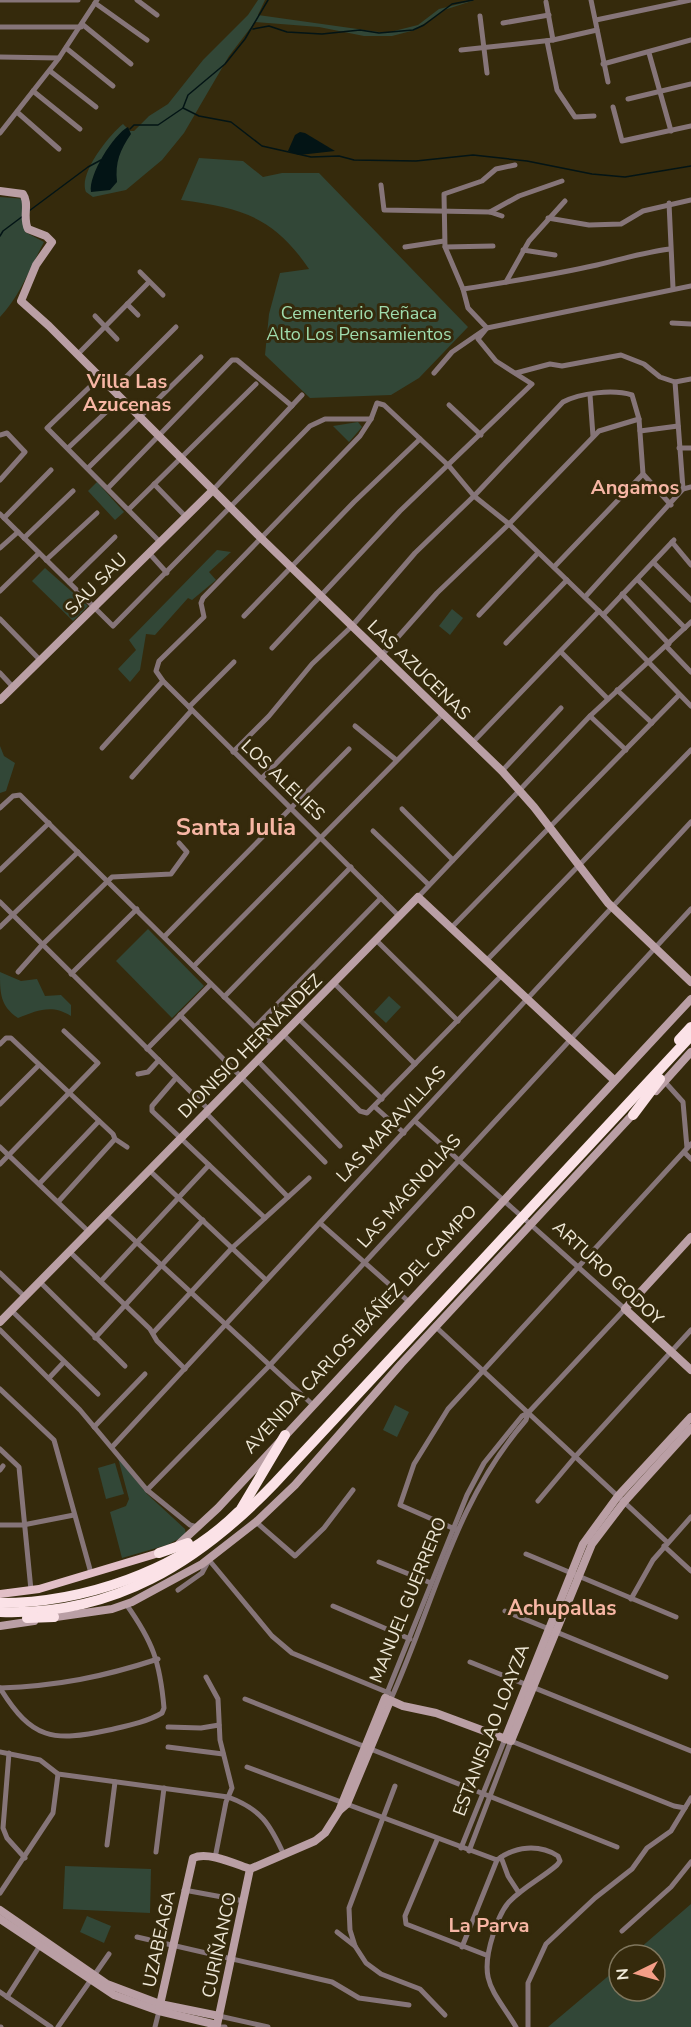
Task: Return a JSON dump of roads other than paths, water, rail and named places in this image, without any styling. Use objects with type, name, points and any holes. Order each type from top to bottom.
[{"type":"highway","name":"AVENIDA CARLOS IBÁÑEZ DEL CAMPO","points":[[0,1603],[65,1597],[126,1580],[173,1558],[241,1509],[691,1027]]},
{"type":"highway","points":[[633,1115],[691,1037]]},
{"type":"highway","points":[[0,1614],[63,1607],[123,1592],[178,1566],[226,1532],[290,1467],[691,1037]]},
{"type":"highway","points":[[241,1509],[285,1435]]},
{"type":"highway","points":[[159,1553],[187,1543],[220,1526]]},
{"type":"highway","points":[[0,1614],[54,1617]]},
{"type":"main road","name":"AVENIDA CARLOS IBÁÑEZ DEL CAMPO","points":[[0,1594],[31,1590],[159,1553]]},
{"type":"street","points":[[0,0],[78,0]]},
{"type":"street","points":[[136,0],[157,15]]},
{"type":"street","points":[[591,0],[608,82]]},
{"type":"street","points":[[596,20],[691,0]]},
{"type":"street","points":[[0,133],[50,71],[96,2],[147,40]]},
{"type":"street","points":[[546,2],[557,90],[575,117],[594,116]]},
{"type":"street","points":[[503,23],[549,15]]},
{"type":"street","points":[[480,16],[487,73]]},
{"type":"street","points":[[0,27],[82,26],[131,63]]},
{"type":"street","points":[[461,50],[550,40],[597,30]]},
{"type":"street","points":[[603,64],[691,40]]},
{"type":"street","points":[[66,48],[113,86]]},
{"type":"street","points":[[649,53],[671,131]]},
{"type":"street","points":[[0,57],[59,58]]},
{"type":"street","points":[[50,71],[96,107]]},
{"type":"street","points":[[628,99],[691,84]]},
{"type":"street","points":[[33,91],[80,129]]},
{"type":"street","points":[[613,108],[622,141],[691,126]]},
{"type":"street","points":[[17,112],[59,149]]},
{"type":"street","points":[[488,328],[468,308],[463,289],[444,244],[444,194],[482,181],[496,169],[515,165]]},
{"type":"street","points":[[490,212],[519,196],[562,181]]},
{"type":"street","points":[[381,185],[384,210],[490,212],[502,216]]},
{"type":"street","name":"LAS AZUCENAS","points":[[0,191],[22,194],[26,202],[24,220],[28,229],[46,236],[52,242],[29,278],[21,302],[78,354],[262,539],[502,771],[520,790],[612,908],[691,982]]},
{"type":"street","points":[[548,218],[589,225],[621,224],[643,211],[669,203],[691,200]]},
{"type":"street","points":[[506,282],[523,250],[548,218],[565,201]]},
{"type":"street","points":[[669,203],[673,288]]},
{"type":"street","points":[[405,247],[444,244],[492,246]]},
{"type":"street","points":[[463,289],[598,264],[640,252],[670,249]]},
{"type":"street","points":[[523,250],[555,255]]},
{"type":"street","points":[[140,272],[163,296]]},
{"type":"street","points":[[78,354],[149,282]]},
{"type":"street","points":[[434,373],[452,352],[488,328],[691,286]]},
{"type":"street","points":[[120,301],[138,315]]},
{"type":"street","points":[[95,316],[117,339]]},
{"type":"street","points":[[672,323],[691,324]]},
{"type":"street","points":[[113,390],[176,327]]},
{"type":"street","points":[[272,648],[400,511],[532,384],[496,361],[478,339],[488,328]]},
{"type":"street","points":[[516,373],[550,364],[570,365],[621,355],[644,364],[660,377],[675,382],[691,379]]},
{"type":"street","points":[[88,468],[201,357]]},
{"type":"street","points":[[108,488],[232,360],[237,360],[264,380],[292,406]]},
{"type":"street","points":[[100,377],[45,426],[160,542]]},
{"type":"street","points":[[675,382],[683,489]]},
{"type":"street","points":[[129,509],[256,384]]},
{"type":"street","points":[[213,490],[302,394]]},
{"type":"street","points":[[590,395],[593,436]]},
{"type":"street","points":[[233,752],[269,716],[312,664],[352,626],[415,553],[474,496],[563,402],[573,397],[590,395],[632,395],[639,419],[643,474],[671,505]]},
{"type":"street","points":[[68,448],[121,398]]},
{"type":"street","points":[[102,748],[163,681],[156,671],[159,661],[201,621],[204,614],[202,598],[360,436],[371,419],[377,403],[384,405],[449,466],[474,496],[567,579],[691,706]]},
{"type":"street","points":[[449,405],[481,435]]},
{"type":"street","points":[[51,470],[2,516],[113,626],[316,422],[371,419]]},
{"type":"street","points":[[261,779],[382,655],[437,593],[593,436],[604,428],[639,419]]},
{"type":"street","points":[[640,431],[678,426]]},
{"type":"street","points":[[0,435],[7,433],[25,452],[0,480]]},
{"type":"street","points":[[244,616],[354,502],[420,439]]},
{"type":"street","points":[[679,448],[691,448]]},
{"type":"street","points":[[554,567],[643,474]]},
{"type":"street","points":[[154,484],[186,517]]},
{"type":"street","points":[[585,597],[671,505],[683,489],[691,487]]},
{"type":"street","name":"SAU SAU","points":[[0,700],[213,490]]},
{"type":"street","points":[[24,538],[73,492]]},
{"type":"street","points":[[46,560],[97,513]]},
{"type":"street","points":[[0,548],[18,532]]},
{"type":"street","points":[[69,582],[115,537]]},
{"type":"street","points":[[472,744],[561,652],[638,580],[673,541],[691,565]]},
{"type":"street","points":[[0,591],[39,553]]},
{"type":"street","points":[[149,553],[167,573]]},
{"type":"street","points":[[478,615],[538,553]]},
{"type":"street","points":[[654,563],[691,600]]},
{"type":"street","points":[[506,643],[567,579]]},
{"type":"street","points":[[638,580],[685,628]]},
{"type":"street","points":[[622,594],[691,672]]},
{"type":"street","points":[[0,619],[40,660]]},
{"type":"street","name":"DIONISIO HERNÁNDEZ","points":[[0,1322],[418,897],[590,716],[691,622]]},
{"type":"street","points":[[561,652],[608,699]]},
{"type":"street","points":[[132,777],[234,662]]},
{"type":"street","points":[[0,673],[13,687]]},
{"type":"street","name":"LOS ALELIES","points":[[163,681],[399,916]]},
{"type":"street","points":[[617,690],[652,723]]},
{"type":"street","points":[[452,928],[679,694]]},
{"type":"street","points":[[502,771],[561,708]]},
{"type":"street","points":[[194,966],[321,838],[395,759],[442,715]]},
{"type":"street","points":[[590,716],[626,750]]},
{"type":"street","points":[[355,726],[395,759]]},
{"type":"street","points":[[165,936],[348,749]]},
{"type":"street","points":[[486,961],[691,750]]},
{"type":"street","points":[[0,808],[16,794],[138,909],[272,1044]]},
{"type":"street","points":[[402,808],[453,860]]},
{"type":"street","name":"LAS MARAVILLAS","points":[[112,1446],[691,822]]},
{"type":"street","points":[[0,870],[48,823]]},
{"type":"street","points":[[373,831],[429,885]]},
{"type":"street","points":[[18,972],[108,880],[118,875],[171,874],[187,852],[179,843]]},
{"type":"street","points":[[0,927],[78,852]]},
{"type":"street","points":[[224,997],[351,867]]},
{"type":"street","points":[[418,897],[614,1080]]},
{"type":"street","points":[[255,1027],[381,898]]},
{"type":"street","points":[[0,902],[159,1060],[288,1197]]},
{"type":"street","points":[[71,974],[138,909]]},
{"type":"street","name":"LAS MAGNOLIAS","points":[[147,1490],[270,1365],[691,909]]},
{"type":"street","points":[[376,940],[458,1021]]},
{"type":"street","points":[[283,1034],[365,1113],[382,1100],[502,975]]},
{"type":"street","points":[[334,983],[415,1064]]},
{"type":"street","points":[[147,1049],[211,984]]},
{"type":"street","name":"AVENIDA CARLOS IBÁÑEZ DEL CAMPO","points":[[159,1553],[191,1535],[199,1527],[691,999]]},
{"type":"street","points":[[180,1015],[325,1162]]},
{"type":"street","points":[[298,1018],[382,1100]]},
{"type":"street","points":[[0,1164],[98,1063],[64,1031]]},
{"type":"street","points":[[0,1044],[9,1036],[115,1139],[127,1146]]},
{"type":"street","points":[[0,1626],[106,1610],[126,1604],[209,1560],[256,1522],[295,1485],[436,1328],[691,1052]]},
{"type":"street","points":[[138,1074],[148,1072],[159,1060]]},
{"type":"street","points":[[257,1060],[340,1146]]},
{"type":"street","points":[[0,1104],[39,1065]]},
{"type":"street","points":[[176,1078],[152,1106],[153,1113],[265,1218]]},
{"type":"street","points":[[665,1082],[683,1102],[687,1148],[691,1160]]},
{"type":"street","points":[[375,1107],[404,1132]]},
{"type":"street","name":"ARTURO GODOY","points":[[415,1120],[579,1265],[691,1370]]},
{"type":"street","points":[[39,1184],[99,1121]]},
{"type":"street","points":[[58,1202],[115,1139]]},
{"type":"street","points":[[0,1147],[89,1232]]},
{"type":"street","points":[[455,1529],[400,1505],[414,1464],[430,1437],[448,1409],[482,1370],[687,1148]]},
{"type":"street","points":[[100,1281],[209,1165]]},
{"type":"street","points":[[148,1170],[266,1280]]},
{"type":"street","points":[[153,1334],[232,1248],[309,1178]]},
{"type":"street","points":[[106,1214],[313,1405]]},
{"type":"street","points":[[95,1338],[203,1220]]},
{"type":"street","points":[[320,1223],[408,1301]]},
{"type":"street","name":"MANUEL GUERRERO","points":[[250,1869],[284,1855],[325,1833],[344,1803],[368,1749],[455,1529],[477,1488],[498,1454],[526,1420],[528,1413],[691,1237]]},
{"type":"street","points":[[70,1252],[125,1305],[185,1369]]},
{"type":"street","points":[[0,1273],[25,1297]]},
{"type":"street","points":[[40,1282],[125,1366]]},
{"type":"street","points":[[11,1310],[98,1394]]},
{"type":"street","points":[[436,1328],[621,1499],[691,1571]]},
{"type":"street","points":[[0,1330],[49,1378],[112,1446],[147,1490],[190,1525],[199,1527]]},
{"type":"street","points":[[538,1501],[574,1457],[691,1330]]},
{"type":"street","points":[[49,1378],[64,1362]]},
{"type":"street","points":[[94,1427],[145,1374]]},
{"type":"street","points":[[0,1389],[54,1440],[91,1573]]},
{"type":"street","name":"ESTANISLAO LOAYZA","points":[[469,1851],[508,1740],[572,1575],[621,1499],[691,1417]]},
{"type":"street","name":"ESTANISLAO LOAYZA","points":[[621,1499],[691,1428]]},
{"type":"street","points":[[0,1449],[19,1467],[31,1590]]},
{"type":"street","points":[[256,1522],[296,1556],[324,1528],[353,1490]]},
{"type":"street","points":[[0,1526],[23,1525],[74,1515]]},
{"type":"street","points":[[631,1599],[643,1575],[665,1544],[691,1517]]},
{"type":"street","points":[[190,1525],[191,1535]]},
{"type":"street","points":[[525,1554],[676,1617]]},
{"type":"street","points":[[178,1590],[202,1573],[209,1560]]},
{"type":"street","points":[[209,1560],[272,1636],[292,1653],[389,1697],[508,1740],[674,1806],[685,1808]]},
{"type":"street","points":[[379,1562],[433,1584]]},
{"type":"street","points":[[126,1604],[150,1641],[158,1659],[164,1708],[162,1713],[115,1728],[62,1738],[51,1736],[27,1722],[11,1706],[0,1688],[46,1686],[87,1680],[158,1659]]},
{"type":"street","points":[[333,1606],[412,1640]]},
{"type":"street","points":[[505,1611],[666,1677]]},
{"type":"street","points":[[470,1662],[691,1751]]},
{"type":"street","points":[[206,1677],[218,1699],[222,1754],[231,1782],[215,1858],[250,1869]]},
{"type":"street","points":[[245,1699],[617,1847]]},
{"type":"street","points":[[168,1728],[201,1728],[219,1725]]},
{"type":"street","name":"ESTANISLAO LOAYZA","points":[[461,1848],[508,1740]]},
{"type":"street","points":[[168,1747],[222,1754]]},
{"type":"street","points":[[0,1752],[39,1760],[58,1774],[228,1797],[248,1805],[264,1818],[284,1855]]},
{"type":"street","points":[[9,1754],[3,1828],[7,1838],[25,1858]]},
{"type":"street","points":[[247,1767],[437,1840],[499,1859],[519,1893]]},
{"type":"street","points":[[0,1893],[53,1813],[58,1774]]},
{"type":"street","points":[[107,1845],[115,1782]]},
{"type":"street","points":[[355,1946],[350,1930],[349,1908],[395,1786]]},
{"type":"street","points":[[156,1852],[164,1788]]},
{"type":"street","points":[[528,2027],[528,1983],[546,1944],[596,1898],[632,1869],[647,1848],[671,1831],[691,1798]]},
{"type":"street","points":[[437,1840],[405,1916],[406,1924],[486,1955]]},
{"type":"street","points":[[462,1947],[499,1859],[513,1851],[532,1848],[558,1856],[560,1861],[557,1865],[519,1893],[503,1910],[486,1955],[489,1984],[502,2010],[516,2027]]},
{"type":"street","name":"UZABEAGA","points":[[155,2027],[193,1858],[199,1856],[215,1858]]},
{"type":"street","points":[[622,1931],[671,1887],[691,1862]]},
{"type":"street","name":"CURIÑANCO","points":[[220,2026],[219,2016],[250,1869]]},
{"type":"street","points":[[184,1890],[244,1902]]},
{"type":"street","points":[[0,1911],[122,1999],[220,2026]]},
{"type":"street","points":[[0,1919],[42,1943]]},
{"type":"street","points":[[337,1932],[355,1946],[374,1969],[420,1989],[446,2015]]},
{"type":"street","points":[[137,1937],[332,1982],[359,1998],[409,2005]]},
{"type":"street","points":[[6,1996],[42,1943]]},
{"type":"street","points":[[58,2027],[90,1978],[109,1954]]},
{"type":"street","points":[[0,1992],[51,2027]]},
{"type":"street","points":[[159,2008],[219,2016],[268,2027]]},
{"type":"waterway","points":[[130,129],[134,125],[158,125],[183,108],[188,95],[225,64],[245,39],[268,0]]},
{"type":"waterway","points":[[253,29],[269,26],[287,32],[322,34],[360,30],[379,33],[413,30],[424,25],[452,4],[473,0]]},
{"type":"waterway","points":[[183,108],[199,116],[231,122],[262,146],[311,157],[339,156],[354,160],[416,161],[473,155],[625,177],[691,166]]},
{"type":"waterway","points":[[29,211],[88,167],[101,160]]},
{"type":"waterway","points":[[0,236],[3,231],[23,216]]},
{"type":"district","name":"Villa Las Azucenas","points":[[127,392]]},
{"type":"district","name":"Angamos","points":[[635,487]]},
{"type":"district","name":"Santa Julia","points":[[236,827]]},
{"type":"district","name":"Achupallas","points":[[562,1608]]},
{"type":"district","name":"La Parva","points":[[489,1925]]},
{"type":"park label","name":"Cementerio Reñaca Alto Los Pensamientos","points":[[359,323]]}]
